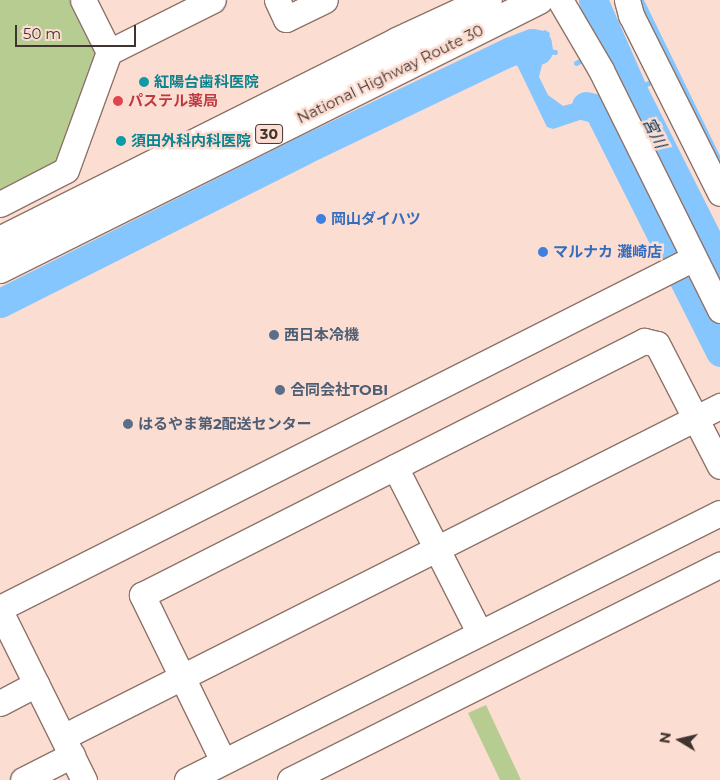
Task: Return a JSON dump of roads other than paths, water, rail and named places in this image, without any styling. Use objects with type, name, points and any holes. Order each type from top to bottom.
[{"type":"highway","name":"National Highway Route 30","points":[[0,241],[397,42],[488,0]]},
{"type":"highway","name":"National Highway Route 30","points":[[0,269],[539,0]]},
{"type":"street","points":[[83,0],[109,52]]},
{"type":"street","points":[[0,204],[66,170],[109,52],[181,7],[213,0]]},
{"type":"street","points":[[277,0],[286,20],[325,0]]},
{"type":"street","points":[[560,0],[601,70],[682,264],[720,310]]},
{"type":"street","points":[[628,0],[631,15],[720,193]]},
{"type":"street","points":[[84,780],[0,610],[682,264]]},
{"type":"street","points":[[223,761],[142,595],[644,341],[657,344],[720,466]]},
{"type":"street","points":[[22,780],[67,746],[182,677],[720,406]]},
{"type":"street","points":[[395,467],[479,632]]},
{"type":"street","points":[[187,780],[479,632],[720,513]]},
{"type":"street","points":[[290,780],[720,565]]},
{"type":"street","points":[[0,703],[36,684]]},
{"type":"water","points":[[545,30],[550,33],[539,77],[548,95],[563,106],[596,97],[606,103],[607,115],[615,130],[605,134],[593,121],[583,119],[553,129],[547,127],[518,67],[504,48]]},
{"type":"waterway","name":"宮川","points":[[593,0],[633,91],[720,264]]},
{"type":"waterway","points":[[641,0],[720,162]]},
{"type":"waterway","points":[[0,303],[304,150],[511,51],[532,43],[537,44],[538,50]]},
{"type":"waterway","points":[[598,51],[612,44]]},
{"type":"waterway","points":[[538,50],[555,52]]},
{"type":"waterway","points":[[576,63],[585,58]]},
{"type":"waterway","points":[[626,94],[655,80]]},
{"type":"waterway","points":[[586,106],[598,109],[720,352]]},
{"type":"place","name":"紅陽台歯科医院","points":[[144,82]]},
{"type":"place","name":"パステル薬局","points":[[118,101]]},
{"type":"place","name":"須田外科内科医院","points":[[121,141]]},
{"type":"place","name":"岡山ダイハツ","points":[[321,219]]},
{"type":"place","name":"マルナカ 灘崎店","points":[[543,252]]},
{"type":"place","name":"西日本冷機","points":[[274,335]]},
{"type":"place","name":"合同会社TOBI","points":[[280,390]]},
{"type":"place","name":"はるやま第2配送センター","points":[[128,424]]}]
